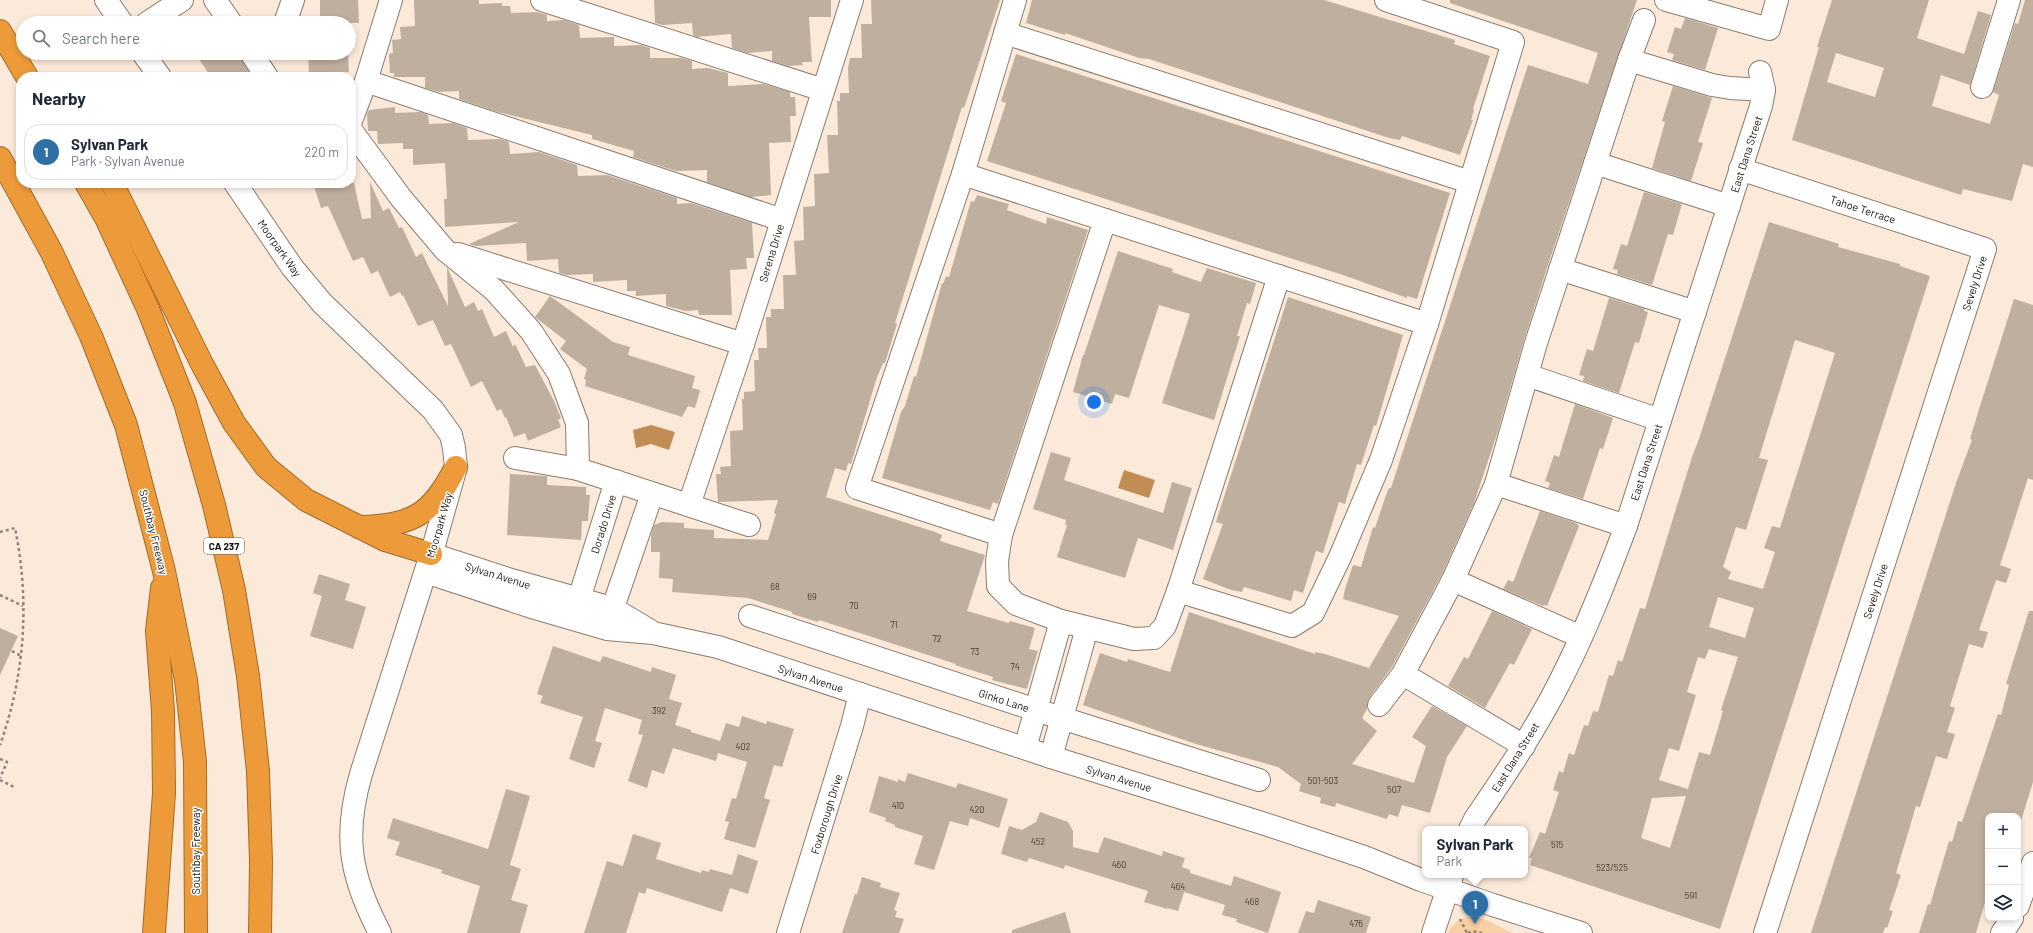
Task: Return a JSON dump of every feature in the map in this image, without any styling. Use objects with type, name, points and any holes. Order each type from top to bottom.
[{"type":"highway","points":[[4,37],[16,58]]},
{"type":"highway","points":[[4,37],[16,51]]},
{"type":"highway","points":[[17,60],[24,72]]},
{"type":"highway","points":[[24,60],[34,72]]},
{"type":"highway","name":"Southbay Freeway","points":[[0,158],[16,187]]},
{"type":"highway","name":"Southbay Freeway","points":[[16,188],[51,251],[91,336],[126,424],[164,571],[186,680],[195,762],[196,933]]},
{"type":"highway","name":"CA 237","points":[[89,188],[106,218],[148,309],[186,404],[218,520],[234,590],[248,676],[258,771],[260,933]]},
{"type":"highway","points":[[114,188],[202,364],[239,429],[266,467],[306,500],[429,563]]},
{"type":"highway","points":[[359,526],[399,523],[415,518],[434,502],[446,487],[456,467]]},
{"type":"highway","points":[[154,933],[164,793],[163,711],[157,631],[164,571]]},
{"type":"street","points":[[106,0],[117,16]]},
{"type":"street","points":[[158,16],[182,0]]},
{"type":"street","points":[[215,0],[226,16]]},
{"type":"street","points":[[287,16],[293,0]]},
{"type":"street","points":[[356,108],[366,81],[391,0]]},
{"type":"street","points":[[542,0],[823,90]]},
{"type":"street","name":"Serena Drive","points":[[689,505],[743,344],[852,0]]},
{"type":"street","points":[[1001,536],[857,488],[963,174],[1015,0]]},
{"type":"street","points":[[1178,591],[1292,626],[1313,613],[1340,557],[1381,460],[1427,324],[1513,42],[1386,0]]},
{"type":"street","points":[[1666,0],[1769,29],[1777,0]]},
{"type":"street","points":[[1982,87],[2009,0]]},
{"type":"street","points":[[1379,705],[1403,674],[1453,580],[1496,484],[1527,375],[1560,269],[1629,60],[1644,20]]},
{"type":"street","points":[[1004,33],[1470,182]]},
{"type":"street","points":[[148,60],[156,72]]},
{"type":"street","points":[[257,60],[264,72]]},
{"type":"street","name":"East Dana Street","points":[[1471,826],[1474,819],[1524,746],[1555,691],[1581,637],[1626,526],[1761,106],[1762,81],[1730,88],[1629,60]]},
{"type":"street","points":[[366,81],[782,220]]},
{"type":"street","points":[[356,137],[401,198],[445,250],[494,290],[531,331],[559,374],[577,423],[578,469]]},
{"type":"street","points":[[1595,163],[1730,206]]},
{"type":"street","name":"Tahoe Terrace","points":[[1740,170],[1985,249]]},
{"type":"street","points":[[963,174],[1427,324]]},
{"type":"street","name":"Moorpark Way","points":[[238,188],[292,267],[322,303],[440,418],[451,435],[456,467],[429,563],[361,774],[356,791],[351,824],[352,856],[358,883],[364,902],[380,933]]},
{"type":"street","points":[[1105,220],[1001,536],[997,561],[998,586],[1016,604],[1061,621],[1134,639],[1154,638],[1165,626],[1178,591],[1278,276]]},
{"type":"street","name":"Sevely Drive","points":[[1765,933],[1985,249]]},
{"type":"street","points":[[445,250],[743,344]]},
{"type":"street","points":[[1560,269],[1695,312]]},
{"type":"street","points":[[1527,375],[1660,420]]},
{"type":"street","name":"Dorado Drive","points":[[515,458],[578,469],[616,481],[579,599],[575,620]]},
{"type":"street","points":[[616,481],[749,525]]},
{"type":"street","points":[[1496,484],[1626,526]]},
{"type":"street","points":[[607,629],[612,608],[652,494]]},
{"type":"street","name":"Sylvan Avenue","points":[[429,563],[508,579],[612,608],[653,633]]},
{"type":"street","name":"Sylvan Avenue","points":[[429,563],[575,620],[607,629],[653,633],[718,647],[1051,757],[1357,855],[1422,874]]},
{"type":"street","points":[[1453,580],[1581,637]]},
{"type":"street","name":"Ginko Lane","points":[[750,616],[1036,710],[1259,780]]},
{"type":"street","points":[[1025,748],[1061,621]]},
{"type":"street","points":[[1051,757],[1087,628]]},
{"type":"street","points":[[1403,674],[1524,746]]},
{"type":"street","name":"Foxborough Drive","points":[[788,933],[852,726],[860,694]]},
{"type":"street","points":[[2021,897],[2033,863]]},
{"type":"street","name":"Sylvan Avenue","points":[[1436,878],[1581,933]]},
{"type":"street","points":[[1433,933],[1450,882]]},
{"type":"street","points":[[2021,912],[2033,916]]},
{"type":"street","points":[[2002,933],[2010,921]]},
{"type":"path","points":[[0,532],[15,528],[21,568],[24,640],[16,693],[0,745]]},
{"type":"path","points":[[0,595],[23,606]]},
{"type":"path","points":[[12,651],[21,656]]},
{"type":"path","points":[[0,759],[8,762],[0,779],[14,787]]},
{"type":"path","points":[[1460,919],[1467,933],[1472,931],[1482,933]]},
{"type":"shaded area","points":[[651,425],[675,432],[669,450],[651,444],[636,448],[633,430]]},
{"type":"shaded area","points":[[1124,470],[1155,480],[1149,498],[1118,488]]},
{"type":"shaded area","points":[[1475,916],[1513,933],[1448,933],[1453,925],[1459,920],[1466,917]]},
{"type":"building","points":[[320,0],[358,0],[359,23],[356,23],[356,16],[320,16]]},
{"type":"building","points":[[414,0],[479,0],[479,4],[502,3],[502,6],[510,6],[511,13],[537,12],[547,15],[547,21],[564,20],[579,25],[580,38],[614,37],[614,46],[641,45],[650,48],[650,58],[681,58],[692,61],[692,69],[708,68],[728,73],[728,86],[764,84],[790,92],[790,97],[795,97],[796,116],[790,116],[791,142],[769,143],[771,195],[751,197],[707,182],[707,170],[676,171],[633,157],[634,151],[592,139],[592,135],[494,111],[459,99],[459,91],[439,92],[425,88],[425,77],[394,77],[394,73],[390,73],[389,54],[393,53],[392,40],[401,39],[400,27],[415,26]]},
{"type":"building","points":[[654,0],[831,0],[831,17],[809,17],[812,62],[802,62],[803,65],[789,66],[772,61],[772,51],[747,53],[732,48],[731,34],[697,37],[693,35],[692,23],[663,25],[655,23]]},
{"type":"building","points":[[871,0],[1000,0],[964,108],[962,107],[895,323],[897,324],[885,363],[883,363],[876,380],[851,464],[848,463],[846,471],[835,468],[826,497],[935,532],[942,535],[940,541],[985,555],[967,611],[1009,623],[1010,621],[1035,628],[1029,649],[1038,651],[1027,689],[992,680],[993,677],[955,665],[956,664],[819,620],[818,622],[792,614],[792,612],[748,598],[672,592],[673,579],[659,578],[660,552],[651,552],[651,535],[654,525],[662,522],[684,523],[684,528],[714,530],[714,538],[768,540],[776,514],[774,513],[778,500],[718,502],[716,474],[721,474],[720,467],[731,466],[730,431],[743,430],[742,399],[744,399],[744,392],[755,391],[754,360],[759,360],[758,348],[767,348],[766,317],[771,317],[771,309],[784,309],[783,275],[796,275],[794,241],[804,240],[803,207],[815,206],[814,174],[829,173],[827,135],[838,135],[837,101],[840,101],[840,93],[849,93],[848,68],[850,58],[862,58],[861,24],[872,24]]},
{"type":"building","points":[[1032,0],[1324,0],[1455,40],[1454,44],[1490,56],[1473,109],[1471,120],[1473,120],[1460,155],[1402,136],[1400,140],[1389,138],[1149,59],[1139,58],[1065,33],[1065,35],[1026,23]]},
{"type":"building","points":[[1450,0],[1637,0],[1548,265],[1524,340],[1498,431],[1474,503],[1442,574],[1392,667],[1369,698],[1367,709],[1362,718],[1377,731],[1352,764],[1414,783],[1426,746],[1412,737],[1432,706],[1467,726],[1447,757],[1430,813],[1402,805],[1398,817],[1389,814],[1387,819],[1336,803],[1335,807],[1320,803],[1321,798],[1299,791],[1301,784],[1278,767],[1196,744],[1083,705],[1100,653],[1127,662],[1128,659],[1170,672],[1189,612],[1315,654],[1315,652],[1325,654],[1369,668],[1399,616],[1343,599],[1345,589],[1353,565],[1361,567],[1373,527],[1375,528],[1386,495],[1389,488],[1391,488],[1528,65],[1588,84],[1598,53],[1450,3]]},
{"type":"building","points":[[1832,0],[1929,0],[1917,38],[1964,54],[1978,11],[1991,15],[1970,85],[1941,75],[1932,106],[1990,124],[1999,95],[1993,92],[2015,23],[2018,24],[2025,0],[2033,0],[2033,167],[2023,164],[2012,201],[1963,189],[1961,195],[1792,140],[1819,47],[1817,47]],"holes":[[[1836,53],[1884,68],[1875,97],[1827,82]]]},
{"type":"building","points":[[1685,18],[1718,28],[1705,70],[1672,60],[1674,54],[1667,52],[1675,27],[1681,29]]},
{"type":"building","points":[[1016,54],[1450,193],[1417,299],[1407,296],[1407,298],[1343,275],[987,161],[1006,103],[1001,101]]},
{"type":"building","points":[[200,60],[242,60],[249,72],[208,72]]},
{"type":"building","points":[[308,60],[348,60],[349,72],[309,72]]},
{"type":"building","points":[[1673,86],[1712,98],[1698,142],[1703,143],[1691,181],[1652,168],[1665,122],[1662,121]]},
{"type":"building","points":[[395,107],[395,113],[421,112],[428,115],[429,124],[453,123],[467,128],[468,140],[500,139],[509,142],[510,154],[539,152],[577,165],[578,176],[607,175],[677,198],[677,204],[691,203],[752,223],[754,258],[746,258],[747,269],[730,270],[732,315],[699,315],[698,310],[686,311],[666,306],[666,294],[636,296],[636,291],[627,291],[627,280],[593,282],[593,274],[567,275],[559,273],[558,259],[527,261],[526,243],[476,246],[469,244],[519,222],[445,227],[444,199],[447,199],[445,163],[413,165],[413,149],[403,149],[403,143],[378,144],[377,131],[368,131],[367,114],[369,110]]},
{"type":"building","points":[[370,182],[383,211],[389,208],[399,228],[402,227],[416,257],[422,253],[448,306],[447,267],[465,307],[474,302],[478,311],[482,309],[494,337],[506,331],[513,347],[515,344],[526,367],[535,365],[554,401],[561,418],[558,420],[561,427],[528,441],[525,433],[514,437],[506,417],[505,418],[501,409],[497,411],[482,381],[471,387],[451,344],[445,346],[433,320],[418,326],[403,295],[402,296],[400,292],[390,297],[378,271],[371,274],[363,257],[353,261],[328,206],[321,208],[315,188],[355,188],[362,219],[371,218]]},
{"type":"building","points":[[1644,192],[1682,204],[1673,235],[1668,234],[1652,285],[1617,274],[1618,270],[1613,269],[1621,244],[1627,246]]},
{"type":"building","points":[[977,195],[1009,204],[1007,210],[1046,224],[1047,217],[1088,230],[998,504],[993,502],[990,510],[882,478],[901,412],[905,406],[914,376],[916,377],[942,283],[943,284],[946,276],[949,277],[971,201],[974,202]]},
{"type":"building","points":[[1769,222],[1839,244],[1838,247],[1900,264],[1900,266],[1930,276],[1720,929],[1530,865],[1532,858],[1529,858],[1540,832],[1545,834],[1559,792],[1553,790],[1559,771],[1563,773],[1569,753],[1574,755],[1584,725],[1588,726],[1593,711],[1598,712],[1609,675],[1613,676],[1618,660],[1622,662],[1640,608],[1645,609],[1692,457]],"holes":[[[1795,340],[1835,353],[1780,528],[1772,526],[1764,548],[1775,552],[1763,589],[1728,579],[1731,572],[1723,567],[1736,527],[1746,530],[1768,460],[1759,458]],[[1718,597],[1754,608],[1745,638],[1709,627]],[[1709,649],[1738,657],[1721,710],[1723,711],[1710,755],[1699,752],[1688,789],[1659,780],[1669,748],[1679,751],[1696,695],[1687,692],[1698,657],[1705,659]],[[1686,796],[1670,848],[1641,838],[1652,798]]]},
{"type":"building","points":[[1118,251],[1173,269],[1172,272],[1201,282],[1207,268],[1256,283],[1250,304],[1247,303],[1237,336],[1240,336],[1214,420],[1162,403],[1190,314],[1159,305],[1129,398],[1115,394],[1112,404],[1073,392],[1083,355]]},
{"type":"building","points":[[550,296],[613,342],[630,347],[628,355],[695,376],[692,388],[700,390],[695,408],[688,406],[682,417],[585,386],[586,380],[584,379],[587,369],[560,349],[566,341],[535,317]]},
{"type":"building","points":[[1288,297],[1403,335],[1376,426],[1374,425],[1361,465],[1357,464],[1345,504],[1339,502],[1323,553],[1316,551],[1303,593],[1294,590],[1291,601],[1244,587],[1242,592],[1231,590],[1203,579],[1223,524],[1216,522]]},
{"type":"building","points":[[1609,298],[1645,309],[1644,311],[1648,312],[1639,343],[1635,342],[1619,393],[1583,381],[1584,376],[1579,375],[1587,349],[1593,351]]},
{"type":"building","points":[[2014,299],[2033,305],[2033,480],[2028,478],[2000,565],[2011,569],[2006,583],[1996,580],[1979,630],[1988,632],[1983,648],[1969,644],[1950,706],[1955,708],[1947,732],[1955,734],[1947,759],[1936,756],[1920,807],[1916,806],[1896,873],[1901,875],[1889,910],[1893,911],[1887,928],[1885,927],[1883,933],[1811,933],[1956,483],[1972,440],[1970,439]]},
{"type":"building","points":[[1575,404],[1613,418],[1603,449],[1600,448],[1583,499],[1548,488],[1550,483],[1545,481],[1554,455],[1559,457]]},
{"type":"building","points":[[1051,452],[1071,458],[1064,480],[1163,513],[1172,482],[1192,488],[1173,550],[1138,538],[1125,578],[1057,557],[1067,525],[1065,525],[1066,520],[1033,509]]},
{"type":"building","points":[[510,474],[547,476],[547,485],[586,487],[586,495],[590,495],[588,521],[582,521],[581,540],[507,535]]},
{"type":"building","points":[[1540,511],[1576,523],[1579,526],[1547,606],[1543,606],[1503,589],[1508,580],[1513,582],[1514,580]]},
{"type":"building","points":[[319,574],[350,584],[345,600],[366,607],[353,649],[310,636],[322,596],[313,593]]},
{"type":"building","points":[[1492,611],[1532,629],[1514,665],[1510,663],[1485,708],[1448,686],[1464,657],[1468,659]]},
{"type":"building","points":[[2029,611],[2033,611],[2033,782],[2021,821],[2021,813],[1985,813],[1985,902],[1976,933],[1919,933],[1928,904],[1930,905],[1949,841],[1952,842],[1958,821],[1962,822],[1998,714],[2001,715],[2009,685],[2006,684]]},
{"type":"building","points":[[0,628],[18,636],[0,675]]},
{"type":"building","points":[[553,646],[600,662],[603,656],[651,672],[652,667],[676,675],[669,699],[682,703],[675,725],[691,730],[691,732],[720,741],[726,723],[739,727],[742,716],[766,724],[767,721],[794,729],[782,767],[774,765],[764,798],[770,800],[755,848],[724,839],[729,822],[725,821],[732,798],[736,799],[747,762],[718,753],[716,761],[673,748],[664,774],[652,770],[647,788],[628,781],[643,735],[638,734],[642,720],[605,708],[595,741],[602,743],[594,768],[569,759],[583,717],[540,703],[543,696],[537,694]]},
{"type":"building","points":[[908,773],[956,788],[958,783],[1008,799],[999,828],[970,818],[968,826],[950,821],[934,870],[914,864],[923,836],[895,827],[895,825],[885,821],[886,818],[869,812],[879,776],[898,782],[898,779],[905,782]]},
{"type":"building","points":[[506,789],[530,796],[510,865],[521,869],[511,900],[528,905],[520,933],[467,933],[480,886],[441,873],[442,870],[395,855],[400,842],[387,838],[393,818],[488,849]]},
{"type":"building","points":[[1040,812],[1068,822],[1073,831],[1073,847],[1098,853],[1104,837],[1162,856],[1163,851],[1185,858],[1182,867],[1190,870],[1190,873],[1231,886],[1234,876],[1281,892],[1268,933],[1236,922],[1237,919],[1222,915],[1225,905],[1184,892],[1178,911],[1167,909],[1144,902],[1148,891],[1065,865],[1064,869],[1029,858],[1027,862],[1001,854],[1009,826],[1022,830],[1036,822]]},
{"type":"building","points":[[633,834],[661,843],[656,859],[701,873],[702,870],[709,872],[710,869],[732,875],[738,854],[758,861],[748,894],[730,888],[722,912],[647,888],[645,894],[639,892],[626,933],[584,933],[607,861],[623,866]]},
{"type":"building","points":[[862,877],[881,883],[880,887],[900,893],[894,910],[897,911],[895,917],[904,919],[899,933],[842,933]]},
{"type":"building","points":[[1318,900],[1371,917],[1366,933],[1298,933],[1306,911],[1314,913]]},
{"type":"building","points":[[1065,912],[1071,933],[1012,933],[1012,930]]},
{"type":"place","name":"Sylvan Park","points":[[1475,924]]}]
